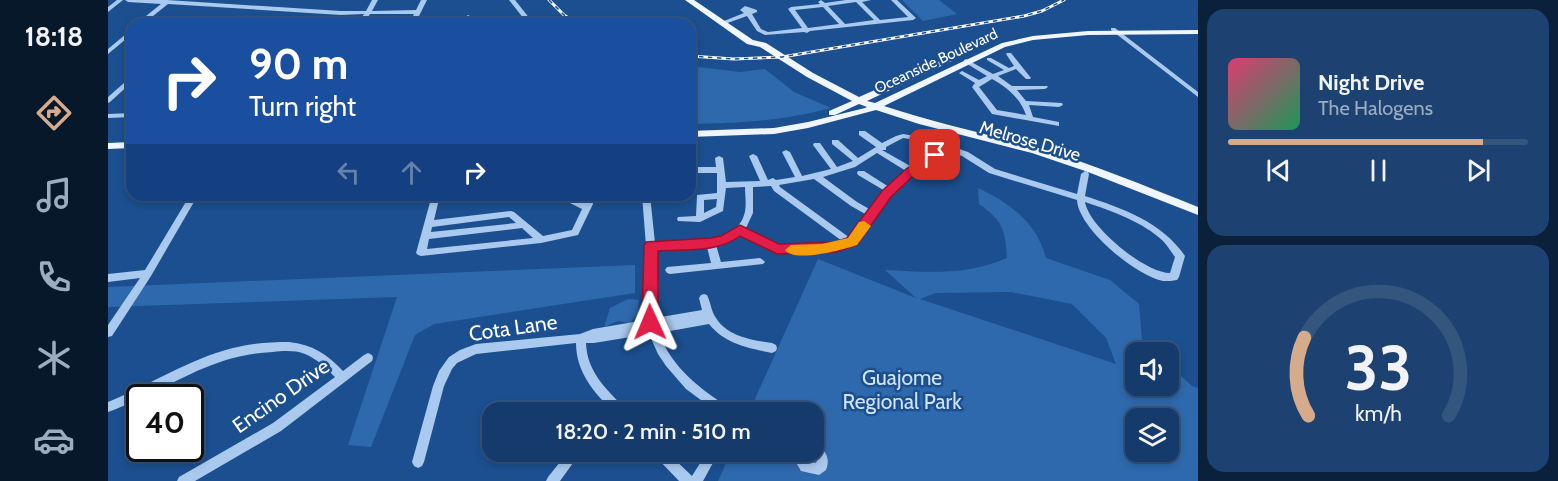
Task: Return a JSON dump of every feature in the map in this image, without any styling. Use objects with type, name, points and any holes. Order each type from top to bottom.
[{"type":"main road","name":"Melrose Drive","points":[[688,0],[750,42],[753,47],[769,58],[854,103],[1036,152],[1092,170],[1198,211]]},
{"type":"main road","name":"Oceanside Boulevard","points":[[696,128],[800,120],[838,112],[854,103],[964,58],[1002,45],[1033,38],[1115,31],[1198,30]]},
{"type":"main road","name":"Oceanside Boulevard","points":[[696,134],[774,131],[808,125],[870,108],[941,73],[964,58]]},
{"type":"main road","name":"Melrose Drive","points":[[870,108],[900,122],[1038,158],[1085,174],[1152,199],[1198,220]]},
{"type":"main road","points":[[108,146],[126,145]]},
{"type":"street","points":[[108,10],[120,0]]},
{"type":"street","points":[[128,0],[367,13],[418,12]]},
{"type":"street","points":[[364,18],[375,0]]},
{"type":"street","points":[[415,18],[424,0]]},
{"type":"street","points":[[512,0],[526,18]]},
{"type":"street","points":[[745,0],[748,12],[759,30],[765,34],[913,18],[894,0]]},
{"type":"street","points":[[807,31],[791,9],[822,3],[868,0]]},
{"type":"street","points":[[146,18],[167,1]]},
{"type":"street","points":[[857,1],[879,22]]},
{"type":"street","points":[[822,3],[844,26]]},
{"type":"street","points":[[720,21],[748,12]]},
{"type":"street","points":[[1115,31],[1198,95]]},
{"type":"street","points":[[108,52],[126,36]]},
{"type":"street","points":[[1009,54],[1028,78]]},
{"type":"street","points":[[964,58],[1012,87],[1024,103],[1030,116],[1027,118]]},
{"type":"street","points":[[989,59],[1009,70]]},
{"type":"street","points":[[1029,65],[1017,66],[975,87],[992,109],[998,113],[1056,124]]},
{"type":"street","points":[[962,73],[979,83]]},
{"type":"street","points":[[108,101],[126,84]]},
{"type":"street","points":[[1012,87],[1045,87]]},
{"type":"street","points":[[1024,103],[1059,105]]},
{"type":"street","points":[[108,116],[126,115]]},
{"type":"street","points":[[862,133],[880,149],[912,171]]},
{"type":"street","points":[[722,185],[769,182],[836,171],[858,162],[900,136],[911,136],[963,153],[992,171],[1081,198],[1140,222],[1166,239],[1180,256],[1174,277],[1156,276],[1118,250],[1083,211],[1081,198],[1085,174]]},
{"type":"street","points":[[835,142],[858,162]]},
{"type":"street","points":[[817,146],[836,171]]},
{"type":"street","points":[[786,153],[799,178]]},
{"type":"street","points":[[740,229],[777,249],[822,249],[850,242],[890,191],[912,171],[935,155]]},
{"type":"street","points":[[753,156],[769,182],[850,242]]},
{"type":"street","points":[[681,219],[700,219],[720,209],[722,185],[719,158]]},
{"type":"street","points":[[696,170],[720,170]]},
{"type":"street","points":[[861,173],[890,191]]},
{"type":"street","points":[[816,176],[854,204],[872,214]]},
{"type":"street","points":[[651,246],[711,243],[726,239],[745,225],[749,215],[749,184]]},
{"type":"street","points":[[700,219],[700,197],[721,196]]},
{"type":"street","points":[[108,333],[148,273],[190,201]]},
{"type":"street","points":[[435,201],[421,253],[541,240],[575,233],[589,201]]},
{"type":"street","points":[[573,201],[587,208]]},
{"type":"street","points":[[647,201],[651,246],[651,326],[664,355],[682,378],[710,402]]},
{"type":"street","points":[[429,224],[511,214],[541,240]]},
{"type":"street","points":[[426,236],[524,225]]},
{"type":"street","points":[[711,243],[717,266]]},
{"type":"street","points":[[670,270],[760,262]]},
{"type":"street","points":[[108,278],[148,273]]},
{"type":"street","points":[[704,298],[708,316],[717,328],[739,342],[772,348]]},
{"type":"street","name":"Cota Lane","points":[[418,462],[442,378],[449,364],[476,348],[581,338],[594,339],[708,316]]},
{"type":"street","points":[[581,338],[581,358],[586,372],[609,402]]},
{"type":"street","points":[[108,407],[212,358],[262,346],[298,347],[309,351],[324,359],[342,377]]},
{"type":"street","name":"Encino Drive","points":[[183,481],[278,427],[368,358]]},
{"type":"street","points":[[552,481],[567,462]]},
{"type":"street","points":[[669,462],[688,481]]},
{"type":"street","points":[[696,481],[708,462]]},
{"type":"street","points":[[802,462],[805,467],[819,469],[822,462]]},
{"type":"green space","points":[[902,0],[939,0],[957,14],[923,21]]},
{"type":"green space","points":[[696,67],[740,72],[765,69],[794,92],[831,108],[795,116],[696,124]]},
{"type":"green space","name":"Guajome Regional Park","points":[[978,188],[1001,200],[1029,224],[1046,258],[1110,280],[1139,304],[1142,339],[1145,342],[1125,342],[1125,396],[1179,396],[1179,374],[1192,386],[1198,388],[1198,481],[718,481],[727,462],[824,462],[824,402],[754,402],[818,259],[916,298],[885,270],[947,272],[977,268],[1007,258],[1004,233],[993,216],[979,204]],"holes":[[[1011,292],[1072,304],[1106,338],[1116,364],[920,299],[936,293]]]},
{"type":"green space","points":[[635,265],[635,293],[434,324],[415,335],[371,447],[348,445],[397,297],[108,307],[108,287]]},
{"type":"green space","points":[[628,299],[639,300],[638,314],[630,323],[618,321],[604,327],[610,308]]},
{"type":"railway","points":[[549,0],[569,18]]},
{"type":"railway","points":[[696,56],[734,59],[782,57],[1024,16],[1042,11],[1064,0]]},
{"type":"slow traffic","points":[[791,250],[822,249],[852,242],[864,226]]},
{"type":"route","points":[[650,322],[651,246],[711,243],[726,239],[740,229],[777,249],[822,249],[852,242],[887,194],[910,172],[935,155]]}]
